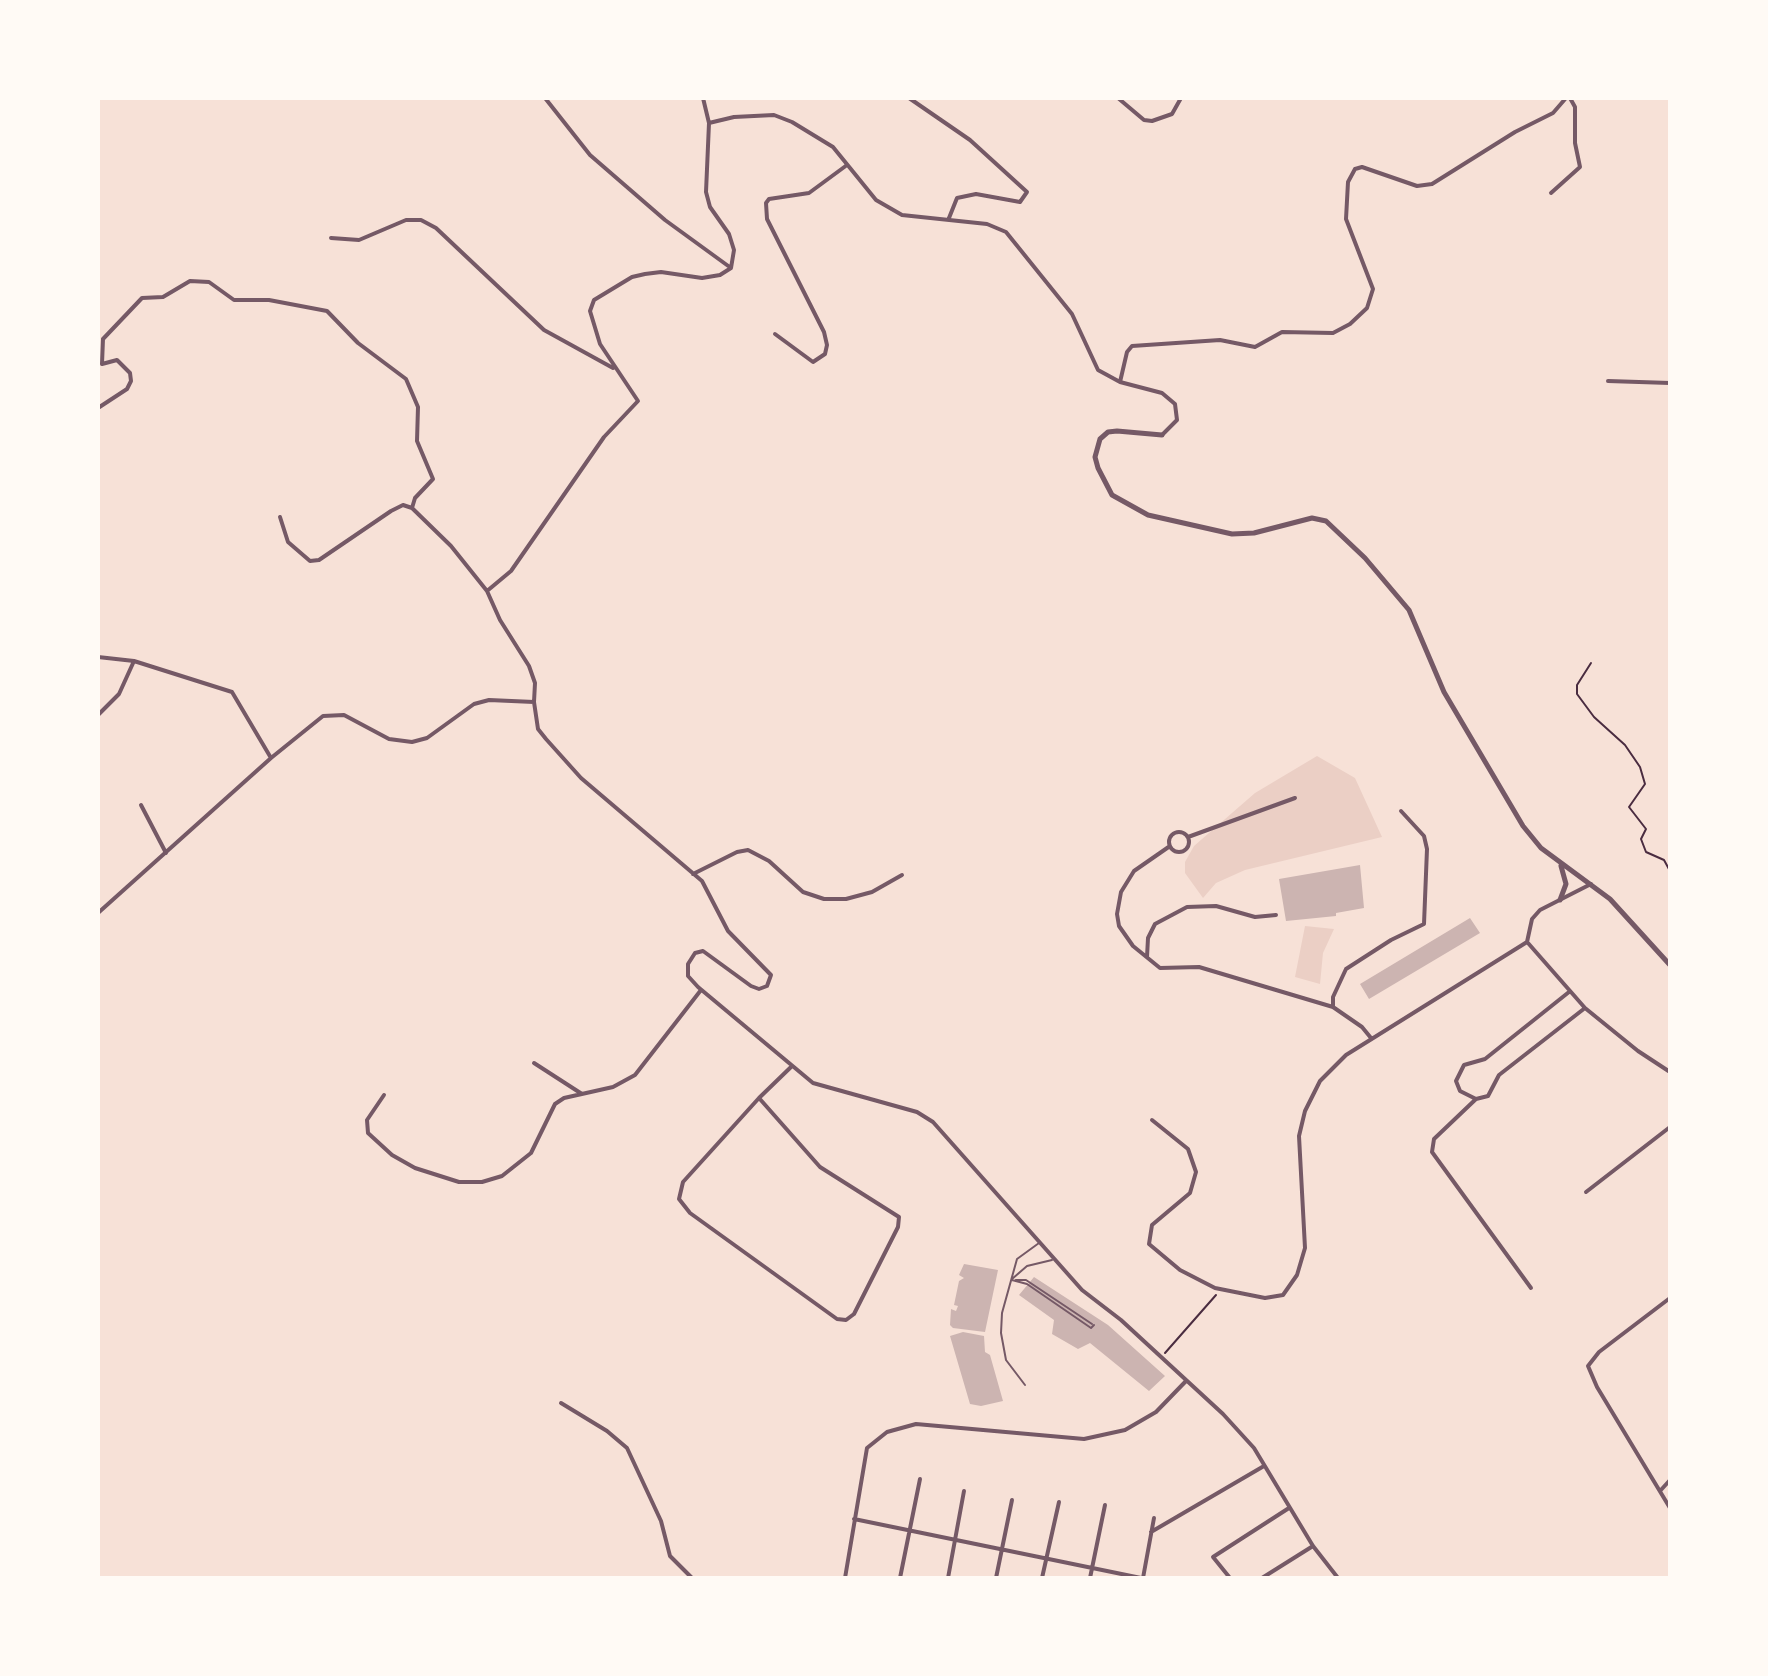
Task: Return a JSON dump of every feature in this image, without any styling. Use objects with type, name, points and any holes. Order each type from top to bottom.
[{"type":"street","points":[[545,98],[590,155],[665,220],[731,268]]},
{"type":"street","points":[[487,591],[511,571],[604,437],[638,401],[615,369],[591,316],[594,300],[632,277],[661,272],[702,278],[720,275],[731,268],[734,250],[729,234],[710,207],[706,192],[709,123],[703,98]]},
{"type":"street","points":[[909,98],[970,140],[1027,192],[1020,202],[976,194],[957,198],[949,218]]},
{"type":"street","points":[[1118,98],[1144,120],[1152,121],[1172,114],[1181,98]]},
{"type":"street","points":[[1120,382],[1127,352],[1132,346],[1220,340],[1255,347],[1282,332],[1333,333],[1350,324],[1367,308],[1373,289],[1346,219],[1348,182],[1355,169],[1362,167],[1417,186],[1432,184],[1515,132],[1553,113],[1568,98],[1575,107],[1575,143],[1580,167],[1551,193]]},
{"type":"street","points":[[709,123],[750,114],[774,115],[833,147],[876,200],[888,208],[902,215],[949,218],[997,227],[1013,239],[1072,314],[1098,370],[1120,382],[1162,393],[1175,404],[1178,416],[1162,435],[1117,431],[1108,432],[1100,439],[1095,457],[1102,480],[1112,495],[1148,515],[1232,534],[1254,533],[1312,518],[1326,521],[1365,558],[1409,610],[1444,692],[1523,826],[1541,848],[1591,884],[1670,965]]},
{"type":"street","points":[[775,334],[813,362],[825,354],[827,345],[824,332],[767,219],[766,203],[769,199],[809,193],[847,165]]},
{"type":"street","points":[[331,238],[359,240],[406,220],[421,220],[436,228],[544,330],[615,369]]},
{"type":"street","points":[[98,408],[127,389],[131,381],[130,373],[117,360],[102,364],[103,339],[142,298],[163,297],[190,281],[209,282],[234,300],[269,300],[327,311],[358,343],[406,379],[418,407],[417,441],[433,479],[415,498],[412,508]]},
{"type":"street","points":[[1608,381],[1670,383]]},
{"type":"street","points":[[280,517],[288,542],[310,561],[319,560],[403,505],[412,508],[451,546],[487,591],[500,620],[529,666],[535,683],[538,729],[581,778],[710,891],[728,931],[771,975],[767,986],[759,989],[740,981],[708,952],[695,953],[688,964],[688,976],[813,1083],[917,1112],[933,1122],[1082,1290],[1234,1425],[1254,1448],[1313,1546],[1338,1578]]},
{"type":"street","points":[[98,657],[134,661],[232,692],[271,758]]},
{"type":"street","points":[[98,715],[119,694],[134,661]]},
{"type":"street","points":[[98,913],[271,758],[323,716],[344,715],[389,739],[412,742],[427,738],[474,704],[489,700],[534,702]]},
{"type":"street","points":[[1295,798],[1188,837],[1175,833],[1170,846],[1134,871],[1118,903],[1119,926],[1147,959],[1160,968],[1199,967],[1333,1007],[1362,1027],[1371,1038]]},
{"type":"street","points":[[141,805],[166,853]]},
{"type":"street","points":[[1333,1007],[1333,997],[1346,969],[1391,940],[1424,924],[1427,849],[1424,836],[1401,811]]},
{"type":"street","points":[[1170,846],[1184,851],[1188,837]]},
{"type":"street","points":[[693,874],[737,852],[748,850],[769,861],[803,892],[824,899],[846,899],[872,892],[902,875]]},
{"type":"street","points":[[1560,900],[1566,884],[1561,865]]},
{"type":"street","points":[[1591,884],[1552,904],[1532,919],[1527,942],[1585,1008],[1638,1051],[1670,1072]]},
{"type":"street","points":[[1147,959],[1148,938],[1155,924],[1187,907],[1216,906],[1255,917],[1276,915]]},
{"type":"street","points":[[1152,1120],[1188,1149],[1196,1172],[1190,1193],[1152,1225],[1149,1244],[1180,1270],[1221,1290],[1272,1298],[1288,1292],[1305,1248],[1299,1150],[1305,1111],[1326,1073],[1371,1038],[1527,942]]},
{"type":"street","points":[[384,1095],[367,1120],[368,1133],[374,1141],[415,1168],[441,1178],[482,1182],[502,1176],[531,1153],[555,1104],[564,1098],[613,1087],[635,1075],[701,990]]},
{"type":"street","points":[[1476,1099],[1465,1095],[1457,1086],[1460,1069],[1485,1059],[1569,992]]},
{"type":"street","points":[[1531,1288],[1432,1152],[1434,1139],[1476,1099],[1488,1096],[1499,1075],[1585,1008]]},
{"type":"street","points":[[534,1063],[584,1095]]},
{"type":"street","points":[[759,1098],[820,1167],[899,1217],[898,1227],[849,1318],[837,1319],[690,1213],[679,1199],[683,1182],[759,1098],[791,1067]]},
{"type":"street","points":[[1586,1192],[1670,1127]]},
{"type":"street","points":[[1670,1298],[1599,1352],[1588,1366],[1670,1508]]},
{"type":"street","points":[[845,1578],[867,1448],[887,1432],[916,1424],[1084,1439],[1125,1430],[1156,1412],[1186,1381]]},
{"type":"street","points":[[561,1403],[607,1431],[627,1448],[661,1521],[670,1556],[692,1578]]},
{"type":"street","points":[[1151,1532],[1264,1466]]},
{"type":"street","points":[[900,1578],[920,1479]]},
{"type":"street","points":[[1660,1491],[1670,1480]]},
{"type":"street","points":[[948,1578],[964,1491]]},
{"type":"street","points":[[996,1578],[1012,1500]]},
{"type":"street","points":[[1042,1578],[1059,1502]]},
{"type":"street","points":[[1090,1578],[1105,1505]]},
{"type":"street","points":[[1230,1578],[1213,1557],[1289,1508]]},
{"type":"street","points":[[854,1519],[1142,1578],[1154,1518]]},
{"type":"street","points":[[1262,1578],[1313,1546]]},
{"type":"lane","points":[[1025,1385],[1009,1367],[1001,1333],[1017,1259],[1039,1243]]},
{"type":"lane","points":[[1011,1280],[1027,1266],[1054,1260]]},
{"type":"lane","points":[[1011,1280],[1026,1280],[1094,1325]]},
{"type":"path","points":[[1591,663],[1577,685],[1577,694],[1594,717],[1625,745],[1640,767],[1645,784],[1629,807],[1646,829],[1641,839],[1646,852],[1664,860],[1670,871]]},
{"type":"path","points":[[1161,1357],[1221,1290]]},
{"type":"shaded area","points":[[1317,756],[1355,778],[1382,837],[1245,870],[1216,883],[1203,898],[1185,873],[1185,862],[1194,846],[1255,793]]},
{"type":"shaded area","points":[[1305,926],[1334,929],[1323,953],[1320,984],[1295,977]]},
{"type":"building","points":[[1360,865],[1364,908],[1336,913],[1336,916],[1286,921],[1279,879]]},
{"type":"building","points":[[1470,918],[1480,933],[1369,999],[1360,984]]},
{"type":"building","points":[[964,1264],[998,1270],[985,1332],[950,1325],[951,1309],[956,1311],[958,1306],[954,1305],[959,1281],[964,1278],[959,1275]]},
{"type":"building","points":[[1034,1277],[1108,1325],[1165,1376],[1149,1391],[1090,1343],[1078,1349],[1052,1334],[1054,1320],[1019,1295]]},
{"type":"building","points":[[963,1332],[984,1336],[985,1352],[990,1355],[1003,1401],[981,1406],[970,1404],[950,1336]]}]
